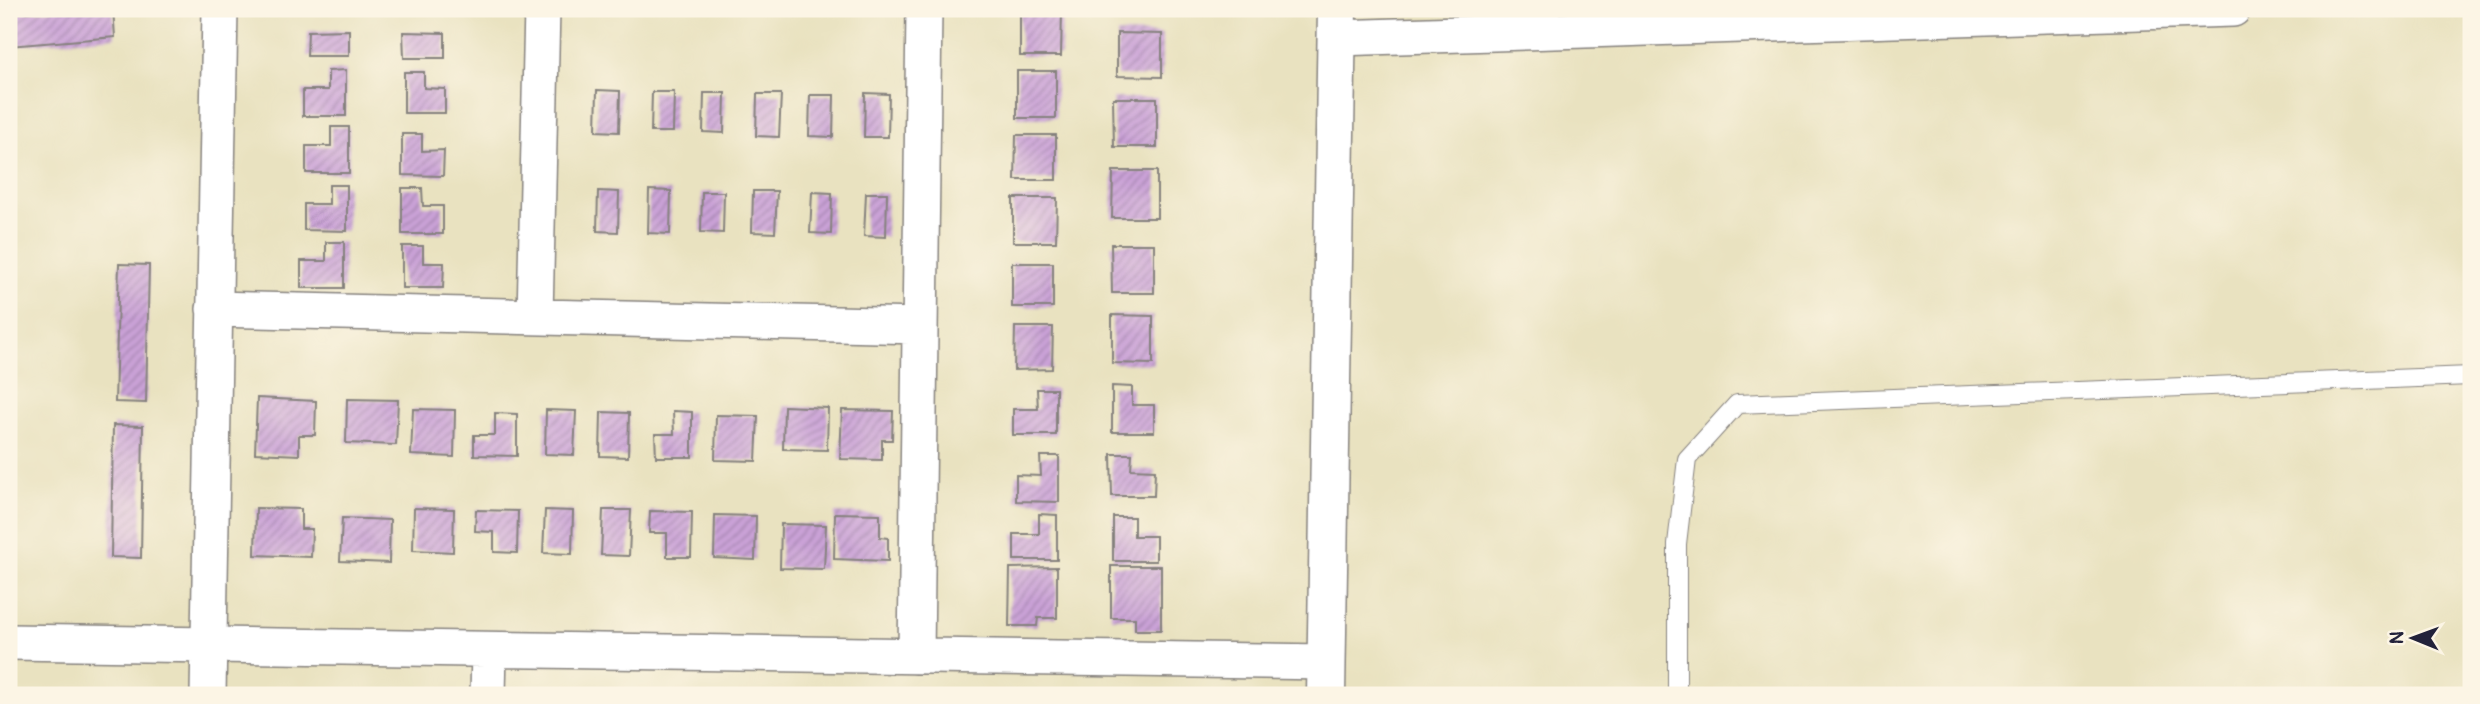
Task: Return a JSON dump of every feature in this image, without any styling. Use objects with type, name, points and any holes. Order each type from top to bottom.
[{"type":"street","points":[[208,695],[220,9]]},
{"type":"street","points":[[535,316],[542,9]]},
{"type":"street","points":[[916,656],[924,9]]},
{"type":"street","points":[[9,642],[916,656],[1326,679],[1337,23],[2233,9]]},
{"type":"street","points":[[215,309],[920,326]]},
{"type":"street","points":[[488,695],[489,650]]},
{"type":"lane","points":[[1677,695],[1677,544],[1687,459],[1737,404],[2471,376]]},
{"type":"building","points":[[113,9],[115,37],[9,46],[9,13]]},
{"type":"building","points":[[1020,10],[1062,10],[1061,56],[1020,56]]},
{"type":"building","points":[[349,30],[349,56],[307,56],[308,31]]},
{"type":"building","points":[[403,32],[445,33],[445,58],[404,58]]},
{"type":"building","points":[[1117,33],[1162,34],[1162,77],[1117,76]]},
{"type":"building","points":[[346,70],[346,116],[303,116],[303,90],[328,90],[328,71]]},
{"type":"building","points":[[1017,71],[1056,71],[1056,118],[1017,118]]},
{"type":"building","points":[[404,72],[424,72],[424,88],[445,89],[445,113],[404,113]]},
{"type":"building","points":[[597,90],[620,91],[619,132],[596,131]]},
{"type":"building","points":[[652,92],[674,92],[673,132],[651,132]]},
{"type":"building","points":[[704,93],[725,93],[724,133],[703,132]]},
{"type":"building","points":[[865,93],[889,94],[888,137],[864,137]]},
{"type":"building","points":[[757,94],[781,94],[779,137],[756,136]]},
{"type":"building","points":[[810,95],[834,95],[833,137],[809,136]]},
{"type":"building","points":[[1113,98],[1157,98],[1157,147],[1114,147]]},
{"type":"building","points":[[331,127],[349,127],[349,173],[306,173],[306,146],[331,146]]},
{"type":"building","points":[[402,134],[422,134],[422,151],[444,150],[443,176],[402,175]]},
{"type":"building","points":[[1016,135],[1056,135],[1056,180],[1015,180]]},
{"type":"building","points":[[1113,171],[1157,171],[1157,218],[1112,218]]},
{"type":"building","points":[[329,185],[347,185],[347,231],[304,230],[304,204],[329,204]]},
{"type":"building","points":[[402,188],[422,188],[423,206],[443,206],[443,234],[402,234]]},
{"type":"building","points":[[649,190],[671,191],[670,234],[648,233]]},
{"type":"building","points":[[598,191],[619,192],[618,232],[597,231]]},
{"type":"building","points":[[753,191],[777,191],[775,233],[752,232]]},
{"type":"building","points":[[702,192],[724,192],[723,233],[701,232]]},
{"type":"building","points":[[812,192],[832,193],[831,234],[810,233]]},
{"type":"building","points":[[866,193],[887,193],[886,237],[864,236]]},
{"type":"building","points":[[1013,198],[1057,198],[1056,242],[1013,242]]},
{"type":"building","points":[[326,242],[344,242],[344,288],[301,288],[301,261],[326,261]]},
{"type":"building","points":[[1111,244],[1154,244],[1154,293],[1112,293]]},
{"type":"building","points":[[402,246],[423,246],[423,263],[444,263],[443,288],[402,288]]},
{"type":"building","points":[[1012,263],[1053,263],[1053,307],[1012,307]]},
{"type":"building","points":[[119,264],[149,265],[146,403],[115,402]]},
{"type":"building","points":[[1112,315],[1153,316],[1153,364],[1112,363]]},
{"type":"building","points":[[1015,327],[1053,327],[1052,369],[1014,370]]},
{"type":"building","points":[[1112,386],[1132,387],[1132,405],[1154,405],[1154,432],[1112,432]]},
{"type":"building","points":[[1037,389],[1056,389],[1056,435],[1013,435],[1013,409],[1038,409]]},
{"type":"building","points":[[257,398],[316,401],[315,435],[299,435],[299,455],[255,453]]},
{"type":"building","points":[[347,399],[398,400],[396,445],[346,443]]},
{"type":"building","points":[[784,406],[828,408],[827,450],[783,449]]},
{"type":"building","points":[[413,409],[455,410],[454,457],[411,455]]},
{"type":"building","points":[[546,410],[576,411],[574,455],[545,454]]},
{"type":"building","points":[[842,410],[893,411],[892,440],[882,440],[882,460],[840,459]]},
{"type":"building","points":[[673,411],[692,412],[692,457],[656,457],[655,434],[674,434]]},
{"type":"building","points":[[601,412],[629,413],[628,457],[600,456]]},
{"type":"building","points":[[495,413],[517,414],[517,456],[474,455],[474,435],[495,435]]},
{"type":"building","points":[[716,415],[758,416],[756,461],[715,460]]},
{"type":"building","points":[[113,425],[143,426],[141,558],[111,557]]},
{"type":"building","points":[[1111,454],[1132,454],[1131,469],[1155,470],[1154,496],[1112,496]]},
{"type":"building","points":[[1040,456],[1059,456],[1059,502],[1016,501],[1016,475],[1041,476]]},
{"type":"building","points":[[256,508],[301,509],[301,529],[312,529],[311,557],[255,555]]},
{"type":"building","points":[[414,508],[454,509],[453,552],[413,550]]},
{"type":"building","points":[[476,510],[518,511],[517,553],[494,552],[494,532],[475,531]]},
{"type":"building","points":[[545,510],[573,511],[572,554],[543,553]]},
{"type":"building","points":[[603,510],[631,510],[629,556],[601,555]]},
{"type":"building","points":[[650,511],[692,512],[691,557],[667,557],[667,533],[649,533]]},
{"type":"building","points":[[835,513],[880,514],[880,537],[888,538],[888,561],[834,559]]},
{"type":"building","points":[[1039,514],[1057,515],[1057,560],[1014,560],[1014,534],[1039,534]]},
{"type":"building","points":[[715,515],[756,516],[755,560],[714,558]]},
{"type":"building","points":[[1113,517],[1134,517],[1134,536],[1156,536],[1156,561],[1113,561]]},
{"type":"building","points":[[342,518],[390,520],[389,563],[340,561]]},
{"type":"building","points":[[781,524],[826,525],[824,569],[780,568]]},
{"type":"building","points":[[1111,566],[1161,566],[1161,630],[1135,630],[1135,618],[1111,618]]},
{"type":"building","points":[[1057,567],[1057,618],[1038,618],[1037,626],[1009,626],[1010,568]]}]
